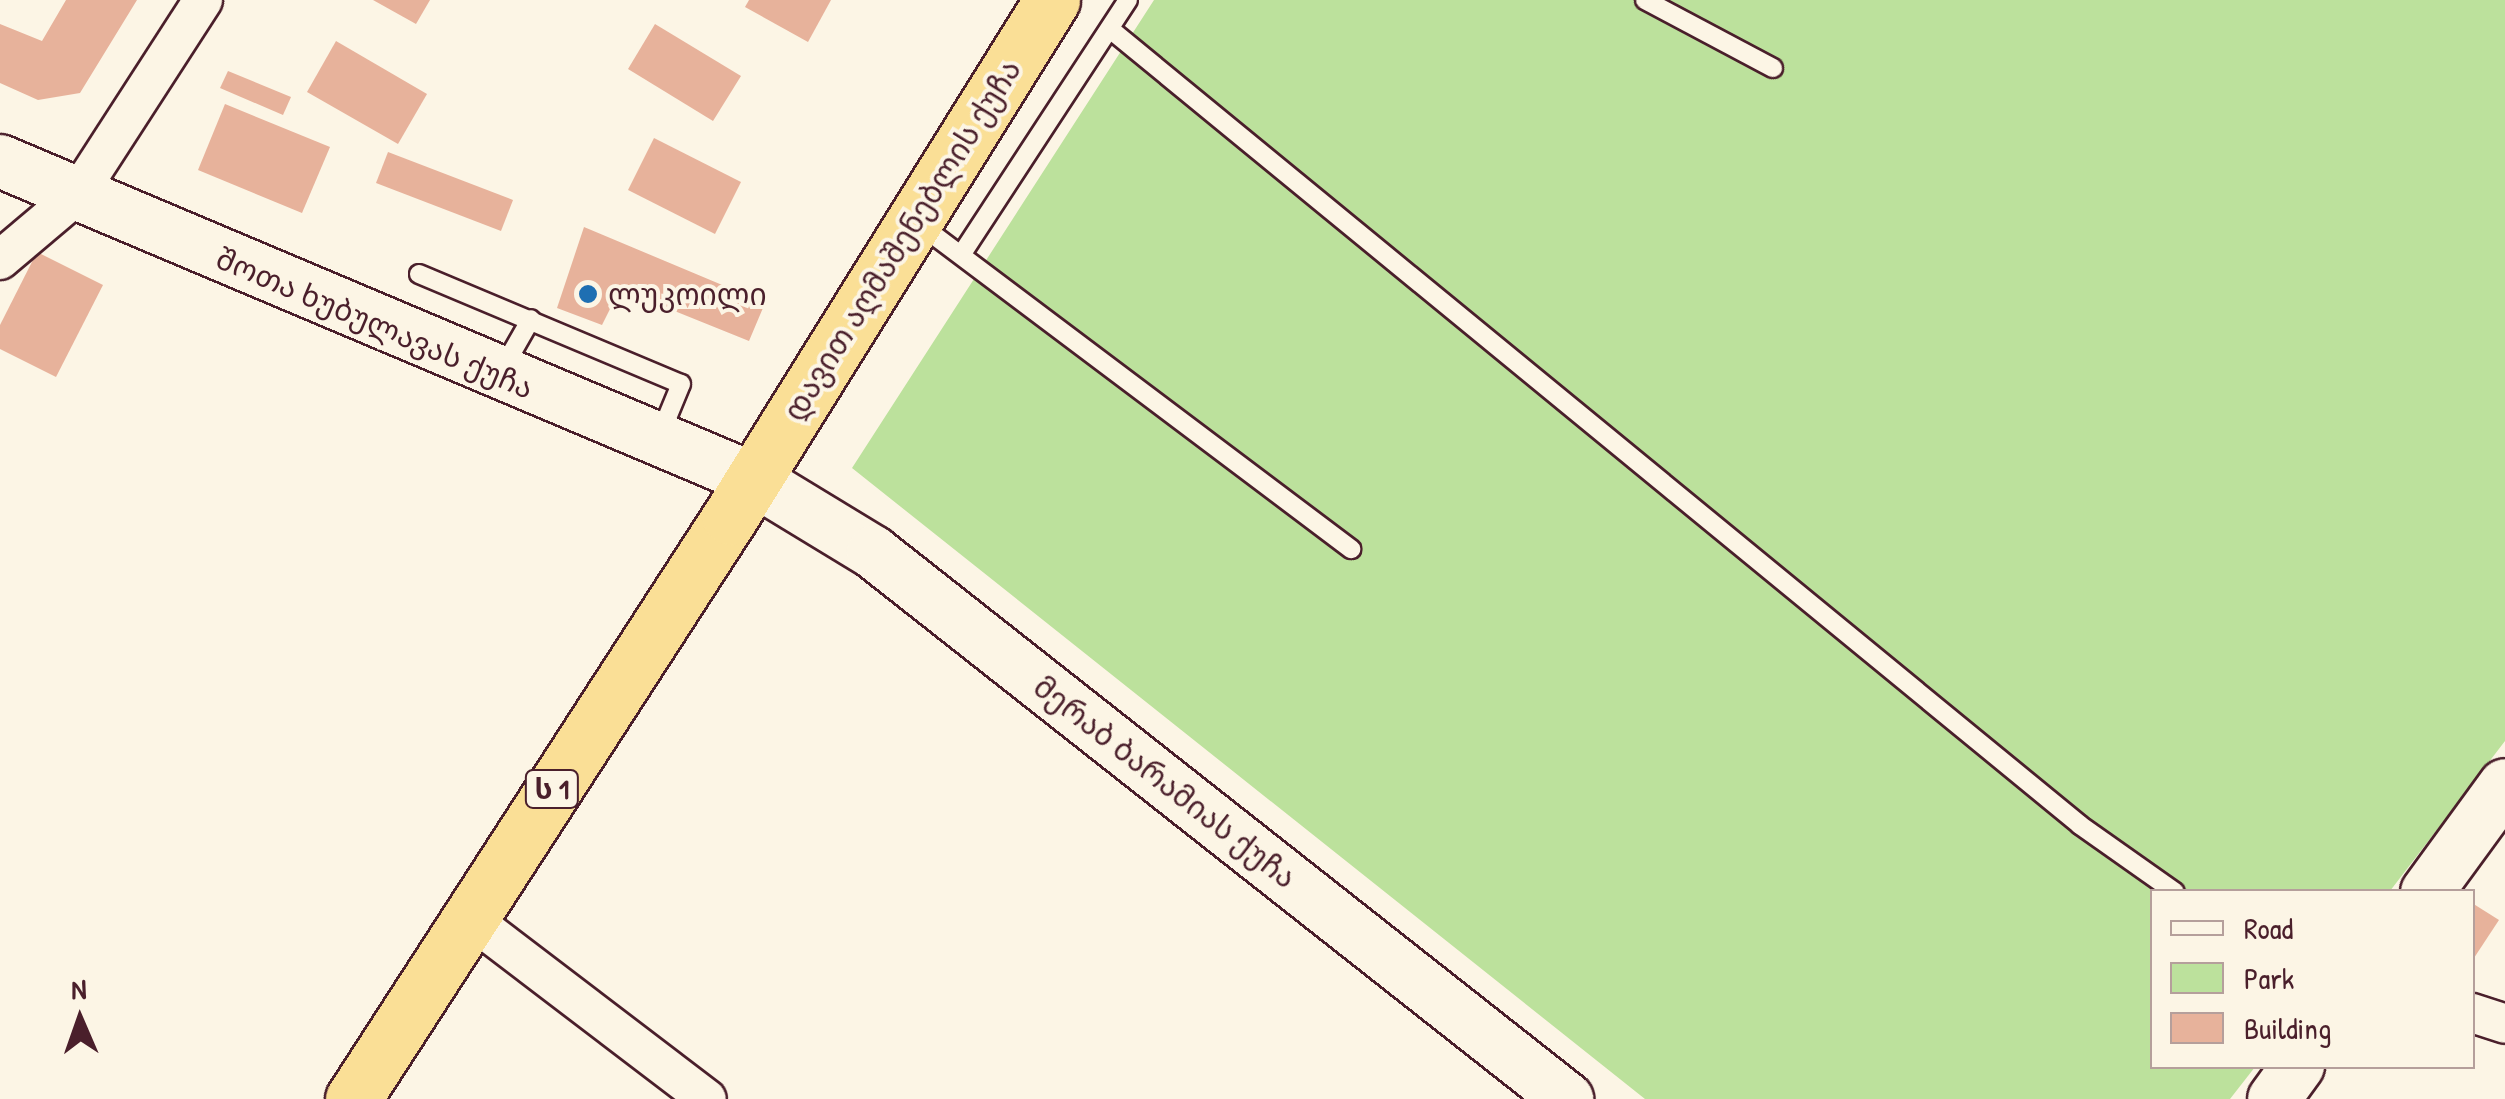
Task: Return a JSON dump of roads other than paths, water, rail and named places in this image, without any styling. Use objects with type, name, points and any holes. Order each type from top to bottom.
[{"type":"highway","name":"დავით აღმაშენებლის ქუჩა","points":[[753,479],[1052,0]]},
{"type":"highway","name":"ს 1","points":[[352,1099],[753,479]]},
{"type":"main road","name":"შოთა ხუბულავას ქუჩა","points":[[0,161],[498,377],[753,479]]},
{"type":"main road","name":"მერაბ ბარამიას ქუჩა","points":[[753,479],[873,552],[1567,1099]]},
{"type":"main road","points":[[2429,889],[2505,785]]},
{"type":"main road","points":[[2274,1099],[2296,1069]]},
{"type":"street","points":[[0,260],[77,194],[203,0]]},
{"type":"street","points":[[468,918],[707,1099]]},
{"type":"street","points":[[2475,1014],[2505,1024]]},
{"type":"lane","points":[[963,252],[1128,0]]},
{"type":"lane","points":[[1645,0],[1774,68]]},
{"type":"lane","points":[[1110,29],[2080,825],[2171,889]]},
{"type":"lane","points":[[914,220],[963,252],[1351,549]]},
{"type":"lane","points":[[420,274],[681,384],[658,442]]},
{"type":"lane","points":[[498,377],[531,319]]},
{"type":"place","name":"ლუკოილი","points":[[588,294]]}]
